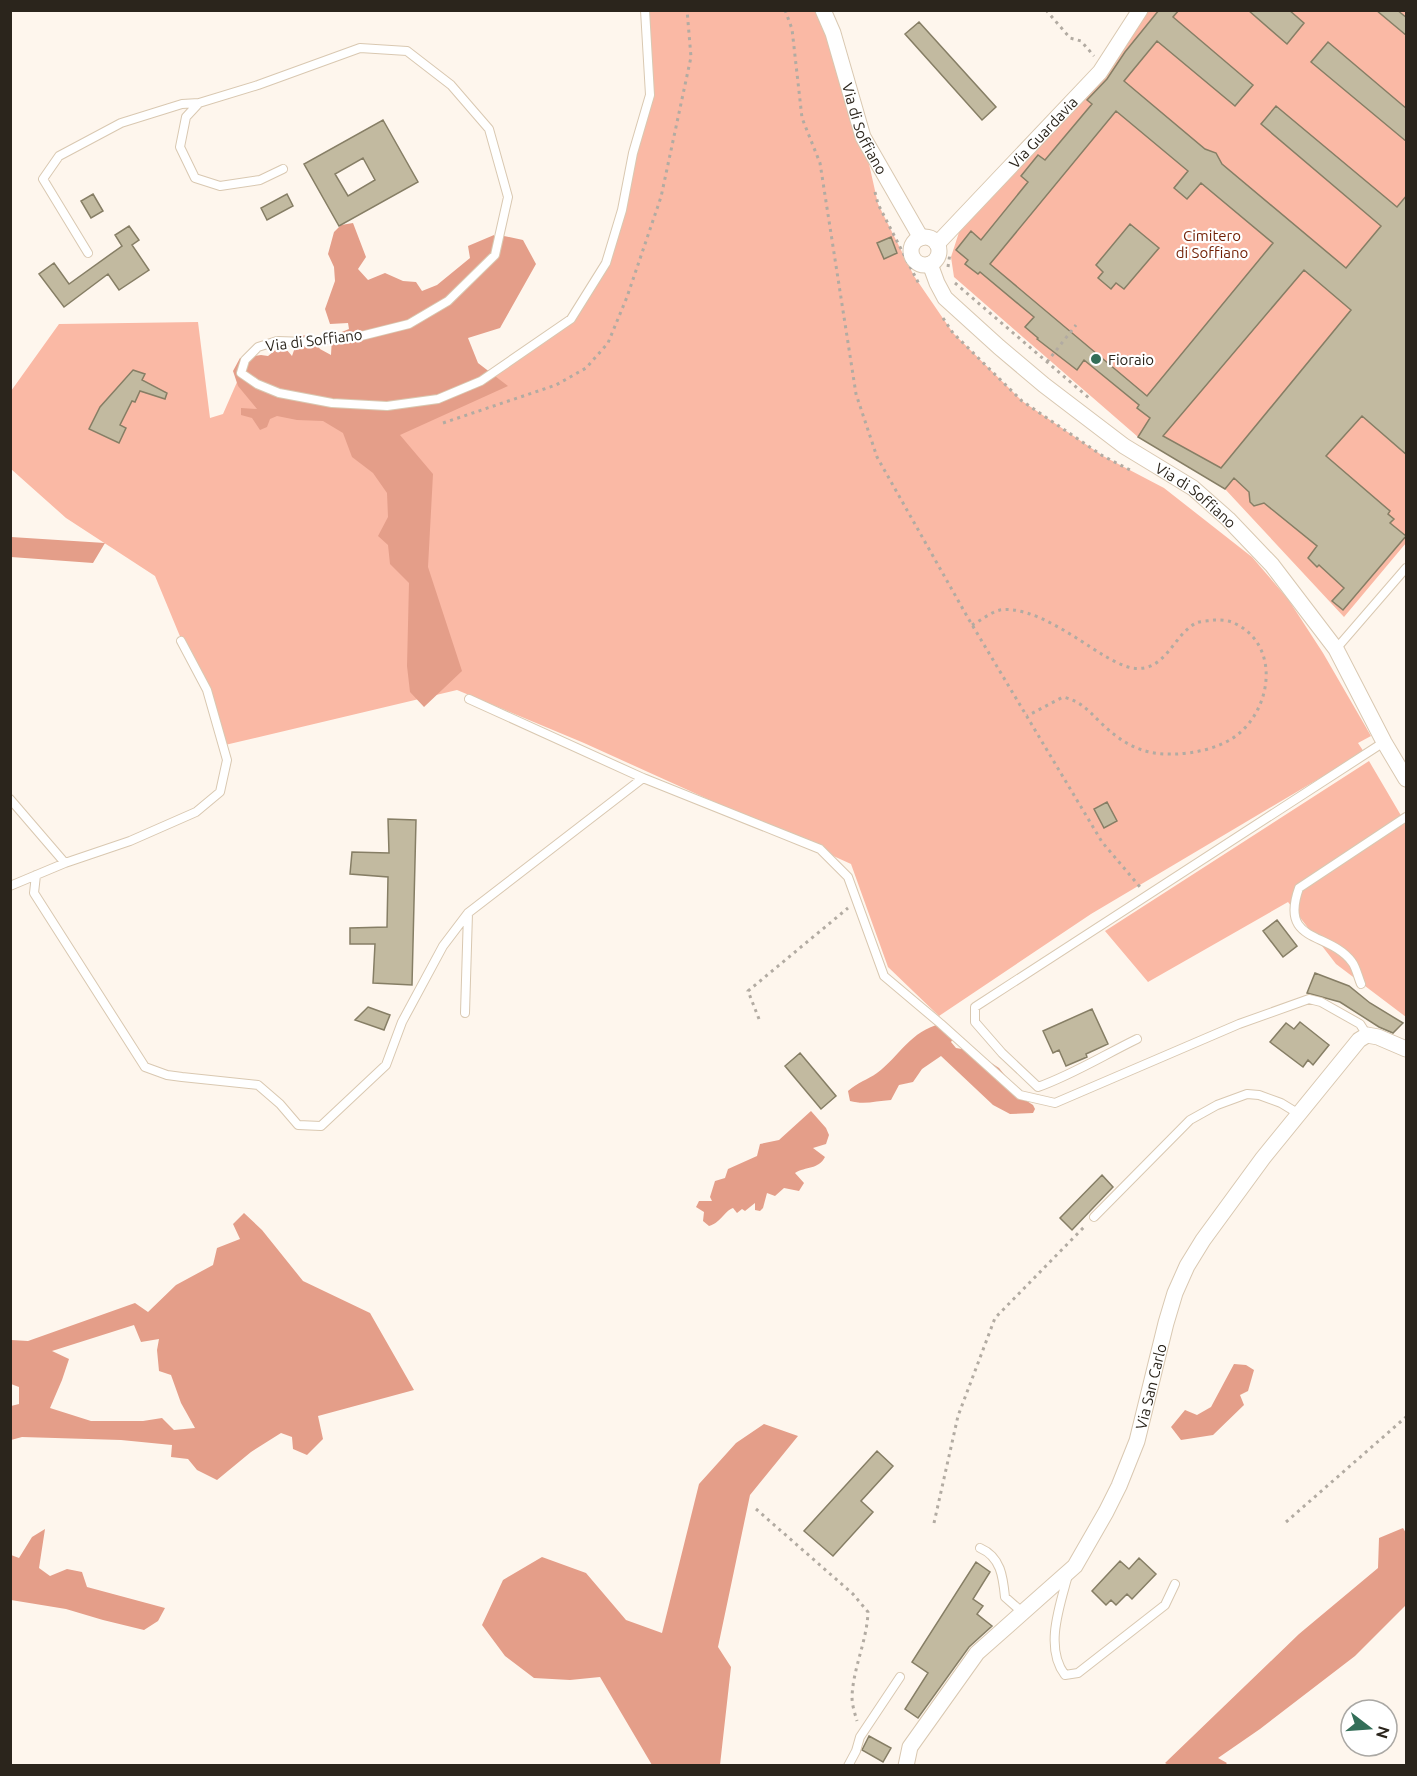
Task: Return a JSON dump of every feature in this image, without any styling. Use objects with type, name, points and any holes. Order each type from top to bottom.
[{"type":"street","name":"Via di Soffiano","points":[[823,10],[833,33],[863,137],[921,238],[915,242],[912,254],[919,264],[930,264],[945,297],[999,347],[1044,385],[1124,446],[1193,488],[1228,519],[1272,565],[1336,649],[1384,742],[1407,779]]},
{"type":"street","name":"Via Guardavia","points":[[944,245],[1104,66],[1140,10]]},
{"type":"street","points":[[921,238],[944,245],[935,261],[930,264]]},
{"type":"street","points":[[1367,1035],[1407,1049]]},
{"type":"street","name":"Via San Carlo","points":[[906,1766],[910,1748],[977,1653],[1075,1566],[1119,1486],[1137,1441],[1166,1323],[1181,1278],[1203,1240],[1263,1158],[1350,1050],[1367,1035]]},
{"type":"lane","name":"Via di Soffiano","points":[[199,103],[258,85],[360,48],[407,51],[451,85],[489,129],[508,197],[495,255],[448,302],[409,324],[361,336],[308,342],[277,341],[258,346],[245,360],[241,373],[257,384],[279,393],[332,403],[387,406],[438,399],[481,381],[571,319],[606,263],[622,210],[633,153],[650,95],[645,10]]},
{"type":"lane","points":[[199,103],[186,117],[180,147],[195,178],[220,186],[260,180],[283,169]]},
{"type":"lane","points":[[88,253],[43,179],[59,156],[121,123],[182,104],[199,103]]},
{"type":"lane","points":[[1336,649],[1407,568]]},
{"type":"lane","points":[[10,886],[65,862],[130,841],[196,812],[220,792],[227,760],[207,690],[181,641]]},
{"type":"lane","points":[[469,699],[643,778],[820,849],[848,877],[884,976],[1020,1095],[1055,1103],[1239,1024],[1309,999],[1322,1002],[1360,1024],[1367,1035]]},
{"type":"lane","points":[[1137,1039],[1090,1062],[1062,1079],[1038,1087],[1002,1053],[975,1022],[975,1007],[1384,742]]},
{"type":"lane","points":[[36,875],[34,893],[144,1067],[167,1075],[258,1085],[280,1104],[298,1125],[321,1126],[386,1065],[402,1022],[442,946],[468,913],[643,778]]},
{"type":"lane","points":[[10,799],[65,862]]},
{"type":"lane","points":[[1360,984],[1352,962],[1334,947],[1303,932],[1296,921],[1294,900],[1299,888],[1407,817]]},
{"type":"lane","points":[[465,1013],[468,913]]},
{"type":"lane","points":[[1094,1217],[1190,1120],[1217,1105],[1247,1094],[1260,1095],[1281,1103],[1299,1114]]},
{"type":"lane","points":[[980,1548],[989,1552],[997,1560],[1003,1577],[1005,1597],[1022,1612]]},
{"type":"lane","points":[[1069,1571],[1059,1609],[1054,1649],[1058,1666],[1065,1675],[1078,1673],[1165,1605],[1175,1584]]},
{"type":"lane","points":[[848,1766],[860,1737],[900,1677]]},
{"type":"path","points":[[785,10],[792,29],[802,118],[820,163],[856,394],[877,457],[972,625],[1102,842],[1147,896]]},
{"type":"path","points":[[1046,10],[1070,38],[1081,42],[1104,66]]},
{"type":"path","points":[[873,182],[878,204],[920,286]]},
{"type":"path","points":[[944,245],[949,278],[1093,401]]},
{"type":"path","points":[[940,314],[953,333],[1022,401],[1103,456],[1134,472]]},
{"type":"path","points":[[1047,362],[1076,325]]},
{"type":"path","points":[[972,625],[999,610],[1015,610],[1044,620],[1116,662],[1130,668],[1144,668],[1159,661],[1171,651],[1182,633],[1198,622],[1220,620],[1234,622],[1246,630],[1264,653],[1267,664],[1262,700],[1250,721],[1238,734],[1212,747],[1172,754],[1132,747],[1085,706],[1063,697],[1027,716]]},
{"type":"path","points":[[759,1020],[748,992],[856,901]]},
{"type":"path","points":[[934,1523],[958,1416],[995,1318],[1094,1217]]},
{"type":"path","points":[[1286,1522],[1407,1417]]},
{"type":"path","points":[[756,1509],[853,1594],[868,1612],[868,1630],[858,1662],[852,1699],[860,1737]]},
{"type":"green space","points":[[645,11],[823,11],[863,137],[878,204],[914,276],[953,333],[1022,401],[1103,456],[1164,488],[1252,557],[1288,599],[1323,653],[1371,736],[1358,743],[1364,752],[1091,914],[939,1016],[888,967],[851,864],[584,743],[457,690],[225,745],[155,576],[66,518],[11,469],[11,391],[59,324],[198,322],[210,418],[223,414],[241,373],[481,381],[571,319],[606,263],[650,95]]},
{"type":"green space","name":"Cimitero di Soffiano","points":[[1147,11],[1406,11],[1406,543],[1344,617],[1225,489],[1138,437],[954,277],[951,257],[962,223]]},
{"type":"green space","points":[[1369,761],[1406,824],[1406,1017],[1336,964],[1288,902],[1148,982],[1105,931]]},
{"type":"shaded area","points":[[353,223],[366,257],[358,269],[368,280],[385,273],[403,281],[416,282],[422,291],[437,285],[470,258],[468,246],[494,235],[495,245],[504,236],[523,240],[536,264],[500,328],[468,338],[478,363],[508,386],[400,435],[433,474],[428,567],[462,671],[424,707],[410,692],[407,666],[409,583],[390,564],[388,545],[378,536],[388,517],[387,493],[373,473],[352,457],[343,433],[323,421],[297,420],[277,416],[270,419],[267,427],[260,430],[252,418],[241,415],[241,408],[257,409],[238,386],[233,371],[240,358],[268,356],[279,347],[286,349],[292,356],[299,336],[310,335],[320,349],[331,355],[332,336],[349,329],[348,323],[330,324],[325,309],[335,281],[334,267],[328,254],[334,232],[341,225]]},
{"type":"shaded area","points":[[10,537],[105,543],[93,563],[11,557]]},
{"type":"shaded area","points":[[941,1024],[955,1036],[951,1042],[956,1048],[973,1051],[999,1068],[1007,1078],[1013,1092],[1033,1105],[1035,1109],[1033,1113],[1010,1114],[993,1105],[941,1056],[922,1069],[913,1082],[899,1085],[891,1100],[865,1103],[850,1101],[848,1091],[855,1085],[885,1067],[921,1032]]},
{"type":"shaded area","points":[[811,1111],[829,1135],[826,1144],[813,1148],[825,1157],[822,1161],[795,1173],[804,1183],[799,1191],[784,1188],[775,1196],[767,1193],[760,1211],[755,1210],[755,1203],[745,1211],[742,1209],[737,1213],[733,1208],[709,1226],[703,1221],[704,1212],[696,1207],[699,1201],[712,1201],[710,1197],[715,1181],[725,1178],[728,1169],[757,1156],[760,1144],[779,1140]]},
{"type":"shaded area","points":[[244,1213],[262,1230],[303,1281],[370,1313],[414,1390],[318,1416],[323,1439],[307,1455],[293,1449],[292,1437],[281,1433],[251,1452],[217,1480],[197,1470],[188,1459],[171,1457],[172,1445],[121,1440],[22,1437],[11,1440],[11,1406],[19,1404],[19,1387],[11,1384],[11,1340],[28,1341],[135,1303],[148,1312],[176,1285],[213,1265],[217,1248],[240,1239],[233,1224]],"holes":[[[134,1325],[141,1342],[159,1339],[157,1350],[159,1371],[171,1375],[181,1403],[195,1428],[174,1430],[162,1418],[143,1421],[91,1421],[50,1408],[69,1359],[52,1351]]]},
{"type":"shaded area","points":[[1234,1364],[1246,1365],[1254,1370],[1248,1391],[1240,1395],[1244,1405],[1213,1435],[1181,1440],[1171,1427],[1185,1410],[1197,1415],[1211,1407]]},
{"type":"shaded area","points":[[764,1424],[798,1436],[750,1495],[718,1647],[731,1667],[720,1765],[652,1765],[600,1677],[570,1680],[534,1678],[505,1656],[482,1625],[503,1580],[542,1557],[586,1573],[626,1620],[662,1633],[699,1484],[736,1443]]},
{"type":"shaded area","points":[[1403,1528],[1406,1533],[1406,1605],[1355,1656],[1260,1729],[1218,1758],[1227,1763],[1225,1765],[1170,1766],[1165,1763],[1299,1634],[1378,1568],[1379,1538]]},
{"type":"shaded area","points":[[45,1529],[39,1568],[50,1576],[67,1569],[82,1572],[87,1587],[165,1608],[158,1621],[144,1630],[66,1609],[11,1600],[11,1555],[19,1558],[32,1537]]},
{"type":"building","points":[[1159,10],[1179,10],[1173,17],[1253,85],[1235,106],[1157,41],[1124,81],[1205,149],[1216,153],[1222,164],[1346,268],[1381,226],[1261,124],[1276,106],[1397,207],[1407,195],[1407,455],[1362,416],[1326,456],[1390,511],[1388,514],[1394,519],[1390,523],[1406,536],[1343,610],[1332,601],[1344,588],[1308,558],[1317,546],[1264,503],[1254,506],[1250,502],[1249,492],[1234,478],[1225,489],[1138,437],[1150,418],[1137,408],[1139,405],[1084,360],[1077,370],[1037,339],[1025,327],[1034,317],[980,272],[978,274],[965,264],[968,260],[956,250],[971,231],[981,240],[1028,182],[1021,176],[1038,155],[1045,160],[1092,104],[1087,100],[1107,79],[1125,52]],"holes":[[[1116,111],[1188,171],[1174,188],[1187,199],[1201,183],[1273,243],[1147,396],[990,264]],[[1304,270],[1351,310],[1221,468],[1163,436]]]},
{"type":"building","points":[[1248,10],[1289,10],[1304,23],[1287,44]]},
{"type":"building","points":[[1376,10],[1397,10],[1407,18],[1407,36]]},
{"type":"building","points":[[919,22],[996,107],[982,120],[905,34]]},
{"type":"building","points":[[1328,42],[1407,109],[1407,142],[1311,62]]},
{"type":"building","points":[[383,120],[418,182],[339,226],[304,164]],"holes":[[[363,158],[375,180],[348,196],[335,174]]]},
{"type":"building","points":[[93,194],[103,211],[91,218],[81,201]]},
{"type":"building","points":[[287,194],[293,206],[267,220],[261,208]]},
{"type":"building","points":[[1130,224],[1159,248],[1124,289],[1116,283],[1111,289],[1098,278],[1103,272],[1096,265]]},
{"type":"building","points":[[129,226],[139,240],[132,245],[149,270],[119,290],[108,274],[64,307],[39,274],[54,263],[69,284],[122,246],[115,235]]},
{"type":"building","points":[[891,237],[897,253],[884,259],[877,243]]},
{"type":"building","points":[[133,370],[145,374],[142,380],[167,393],[165,399],[140,391],[135,402],[132,401],[120,425],[126,428],[119,443],[89,429],[100,407]]},
{"type":"building","points":[[1107,802],[1117,821],[1104,828],[1094,809]]},
{"type":"building","points":[[388,819],[416,820],[412,985],[373,983],[375,944],[350,944],[350,928],[387,927],[388,877],[350,874],[352,852],[389,853]]},
{"type":"building","points":[[1277,920],[1297,946],[1283,957],[1263,931]]},
{"type":"building","points":[[1315,973],[1349,986],[1370,1003],[1403,1023],[1393,1033],[1379,1027],[1340,1002],[1307,993]]},
{"type":"building","points":[[368,1007],[390,1015],[384,1030],[355,1020]]},
{"type":"building","points":[[1092,1009],[1108,1044],[1066,1066],[1059,1050],[1053,1053],[1043,1031]]},
{"type":"building","points":[[1300,1022],[1329,1045],[1313,1065],[1308,1060],[1303,1067],[1270,1042],[1286,1023],[1294,1029]]},
{"type":"building","points":[[800,1053],[836,1096],[821,1109],[785,1066]]},
{"type":"building","points":[[1102,1175],[1113,1187],[1072,1230],[1060,1218]]},
{"type":"building","points":[[877,1451],[893,1466],[861,1501],[873,1512],[833,1556],[804,1531]]},
{"type":"building","points":[[1139,1558],[1156,1574],[1132,1599],[1127,1594],[1116,1605],[1111,1600],[1106,1605],[1092,1591],[1120,1561],[1129,1569]]},
{"type":"building","points":[[976,1562],[990,1572],[973,1599],[983,1606],[977,1614],[992,1626],[969,1647],[918,1718],[905,1709],[928,1673],[912,1662]]},
{"type":"building","points":[[869,1736],[891,1748],[883,1762],[862,1750]]},
{"type":"place","name":"Fioraio","points":[[1096,359]]}]
